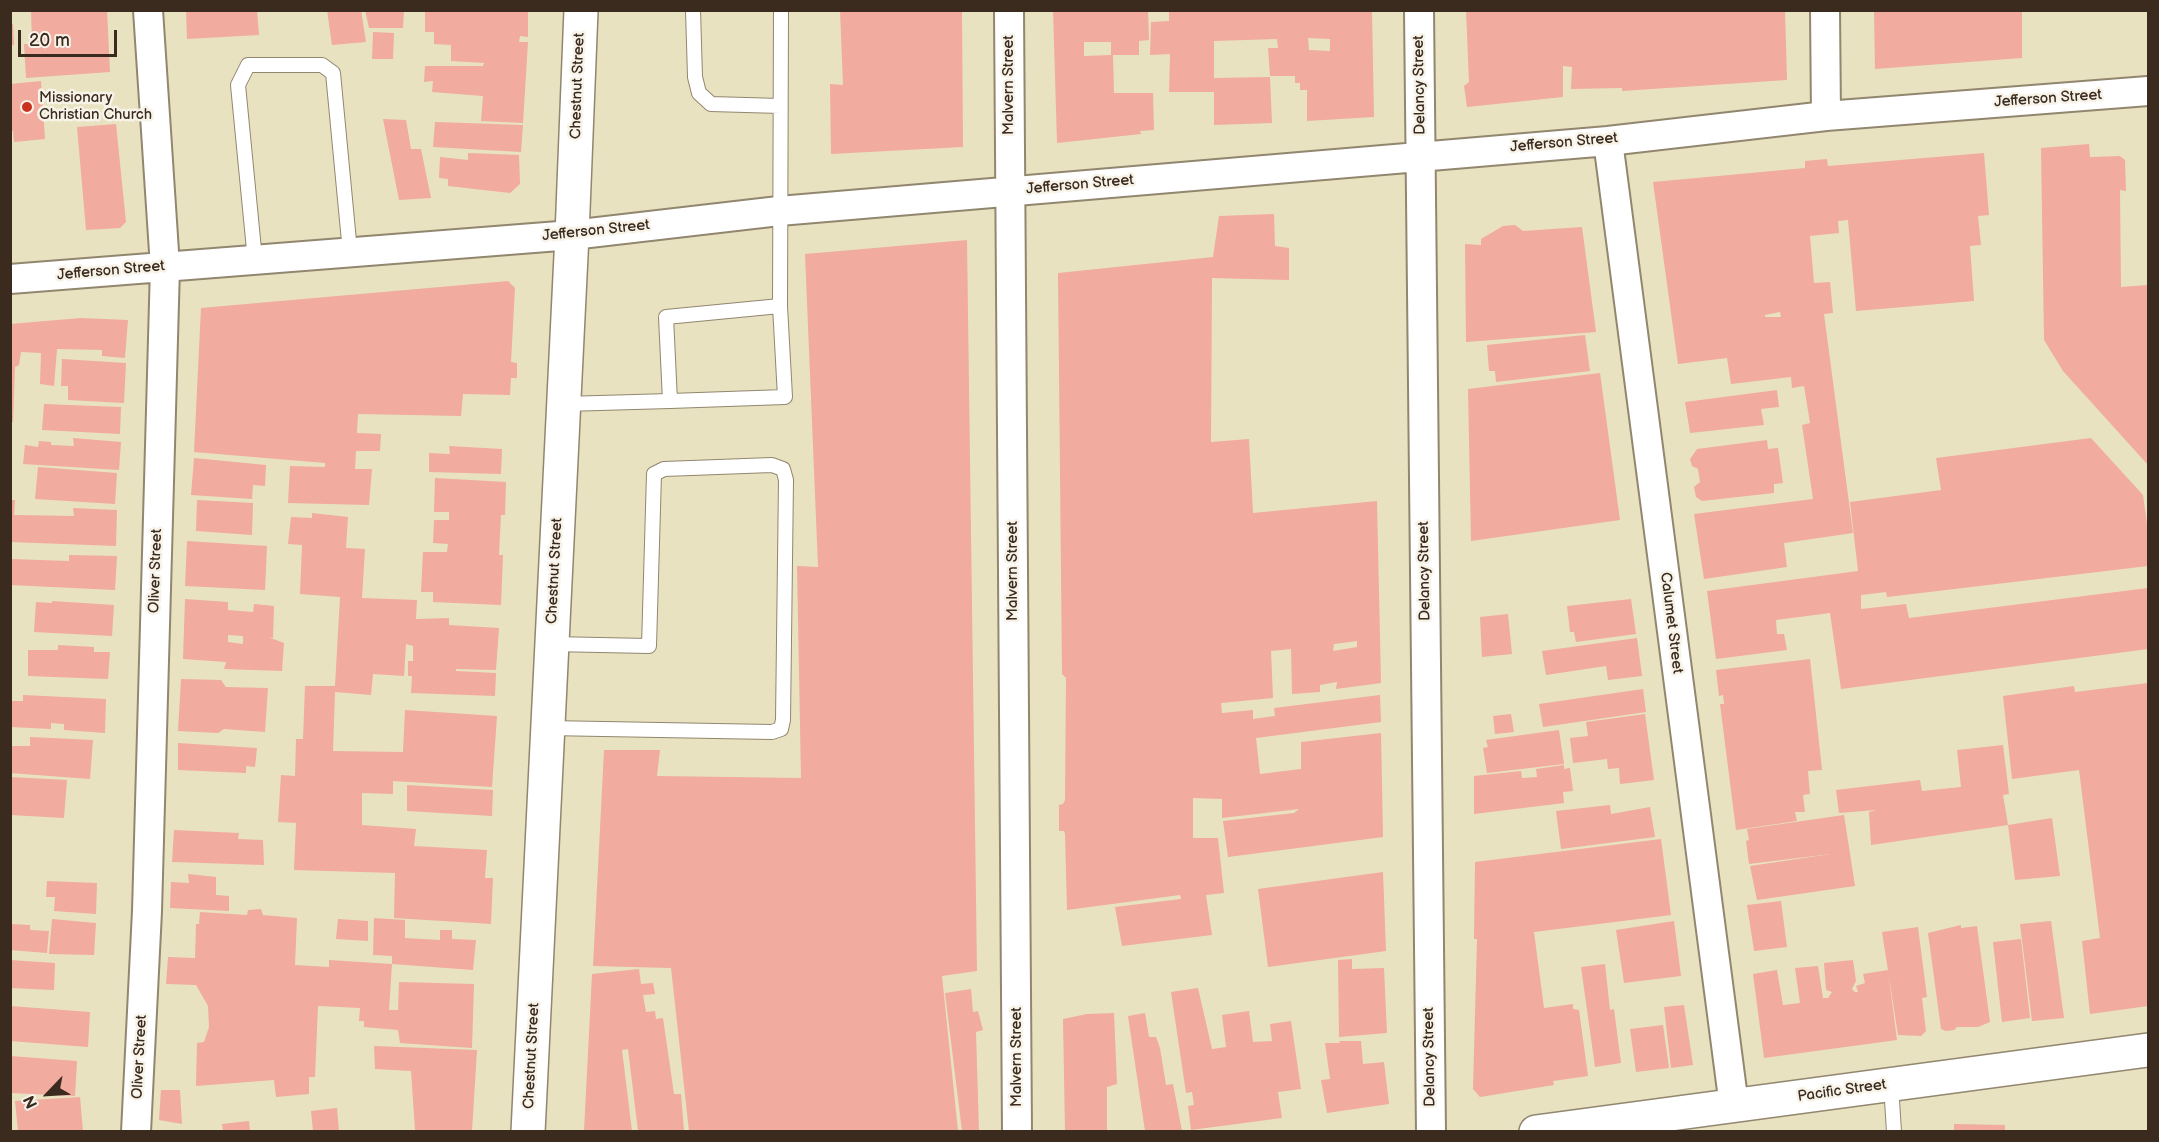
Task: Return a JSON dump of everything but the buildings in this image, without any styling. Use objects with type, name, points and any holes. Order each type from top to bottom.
[{"type":"street","name":"Oliver Street","points":[[136,1131],[147,911],[165,267],[148,10]]},
{"type":"street","name":"Chestnut Street","points":[[528,1131],[572,235],[580,10]]},
{"type":"street","name":"Malvern Street","points":[[1009,10],[1017,1131]]},
{"type":"street","name":"Delancy Street","points":[[1419,10],[1431,1131]]},
{"type":"street","points":[[1825,10],[1826,116]]},
{"type":"street","name":"Jefferson Street","points":[[10,279],[572,235],[779,211],[1421,154],[1608,141],[1826,116],[2148,91]]},
{"type":"street","name":"Calumet Street","points":[[1608,141],[1734,1106]]},
{"type":"street","name":"Pacific Street","points":[[1555,1130],[2148,1050]]},
{"type":"lane","points":[[693,10],[695,76],[699,93],[711,104],[780,106]]},
{"type":"lane","points":[[564,404],[785,396],[780,306],[779,211],[781,10]]},
{"type":"lane","points":[[255,260],[238,85],[248,66],[322,65],[333,73],[350,252]]},
{"type":"lane","points":[[670,400],[666,316],[780,306]]},
{"type":"lane","points":[[547,728],[772,732],[781,729],[783,720],[786,480],[783,470],[772,465],[664,470],[654,474],[649,646],[551,644]]},
{"type":"lane","points":[[1891,1084],[1894,1131]]},
{"type":"place","name":"Missionary Christian Church","points":[[27,107]]}]
